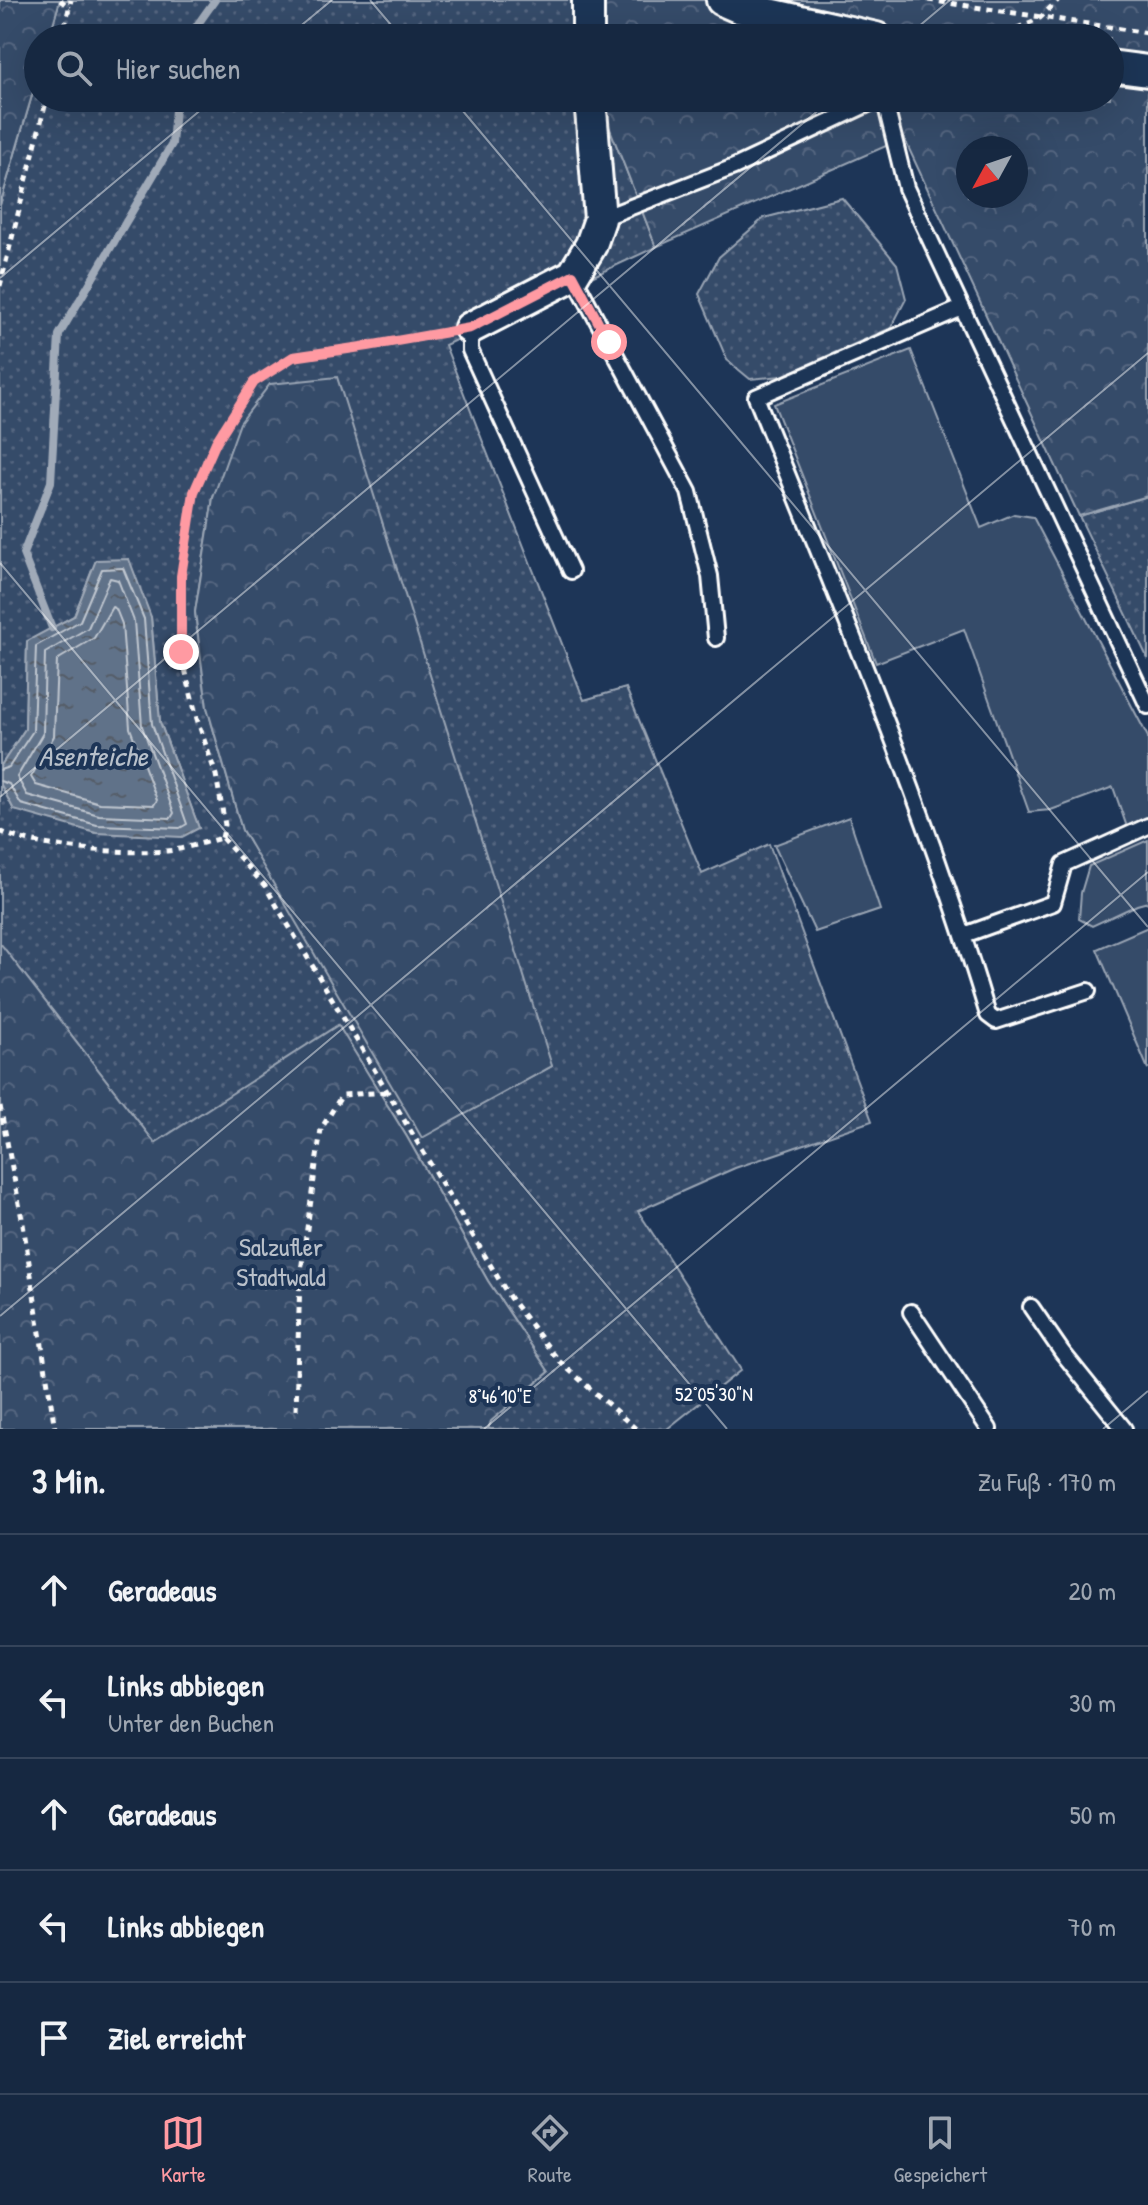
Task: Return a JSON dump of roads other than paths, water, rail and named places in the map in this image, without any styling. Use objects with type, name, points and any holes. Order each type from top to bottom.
[{"type":"street","points":[[588,0],[588,24]]},
{"type":"street","points":[[722,0],[738,7],[814,24]]},
{"type":"street","points":[[1124,68],[1148,71]]},
{"type":"street","points":[[470,328],[573,275],[591,245],[600,219],[591,112]]},
{"type":"lane","points":[[600,219],[734,167],[853,112]]},
{"type":"lane","points":[[887,112],[906,188],[1148,706]]},
{"type":"lane","points":[[573,275],[689,492],[710,576],[716,638]]},
{"type":"lane","points":[[962,308],[756,397],[907,775],[964,935],[988,1015],[996,1021],[1088,991]]},
{"type":"lane","points":[[470,328],[470,350],[571,571]]},
{"type":"lane","points":[[964,935],[1053,903],[1064,864],[1148,826]]},
{"type":"lane","points":[[1031,1307],[1062,1352],[1124,1429]]},
{"type":"lane","points":[[911,1312],[989,1429]]},
{"type":"water","name":"Asenteiche","points":[[129,559],[151,617],[160,722],[199,828],[182,837],[96,833],[14,810],[0,783],[0,767],[25,729],[27,641],[74,616],[96,560]]},
{"type":"waterway","points":[[198,24],[215,0]]},
{"type":"waterway","points":[[52,628],[23,554],[51,482],[59,335],[172,144],[175,112]]},
{"type":"park label","name":"Salzufler Stadtwald","points":[[281,1261]]}]
